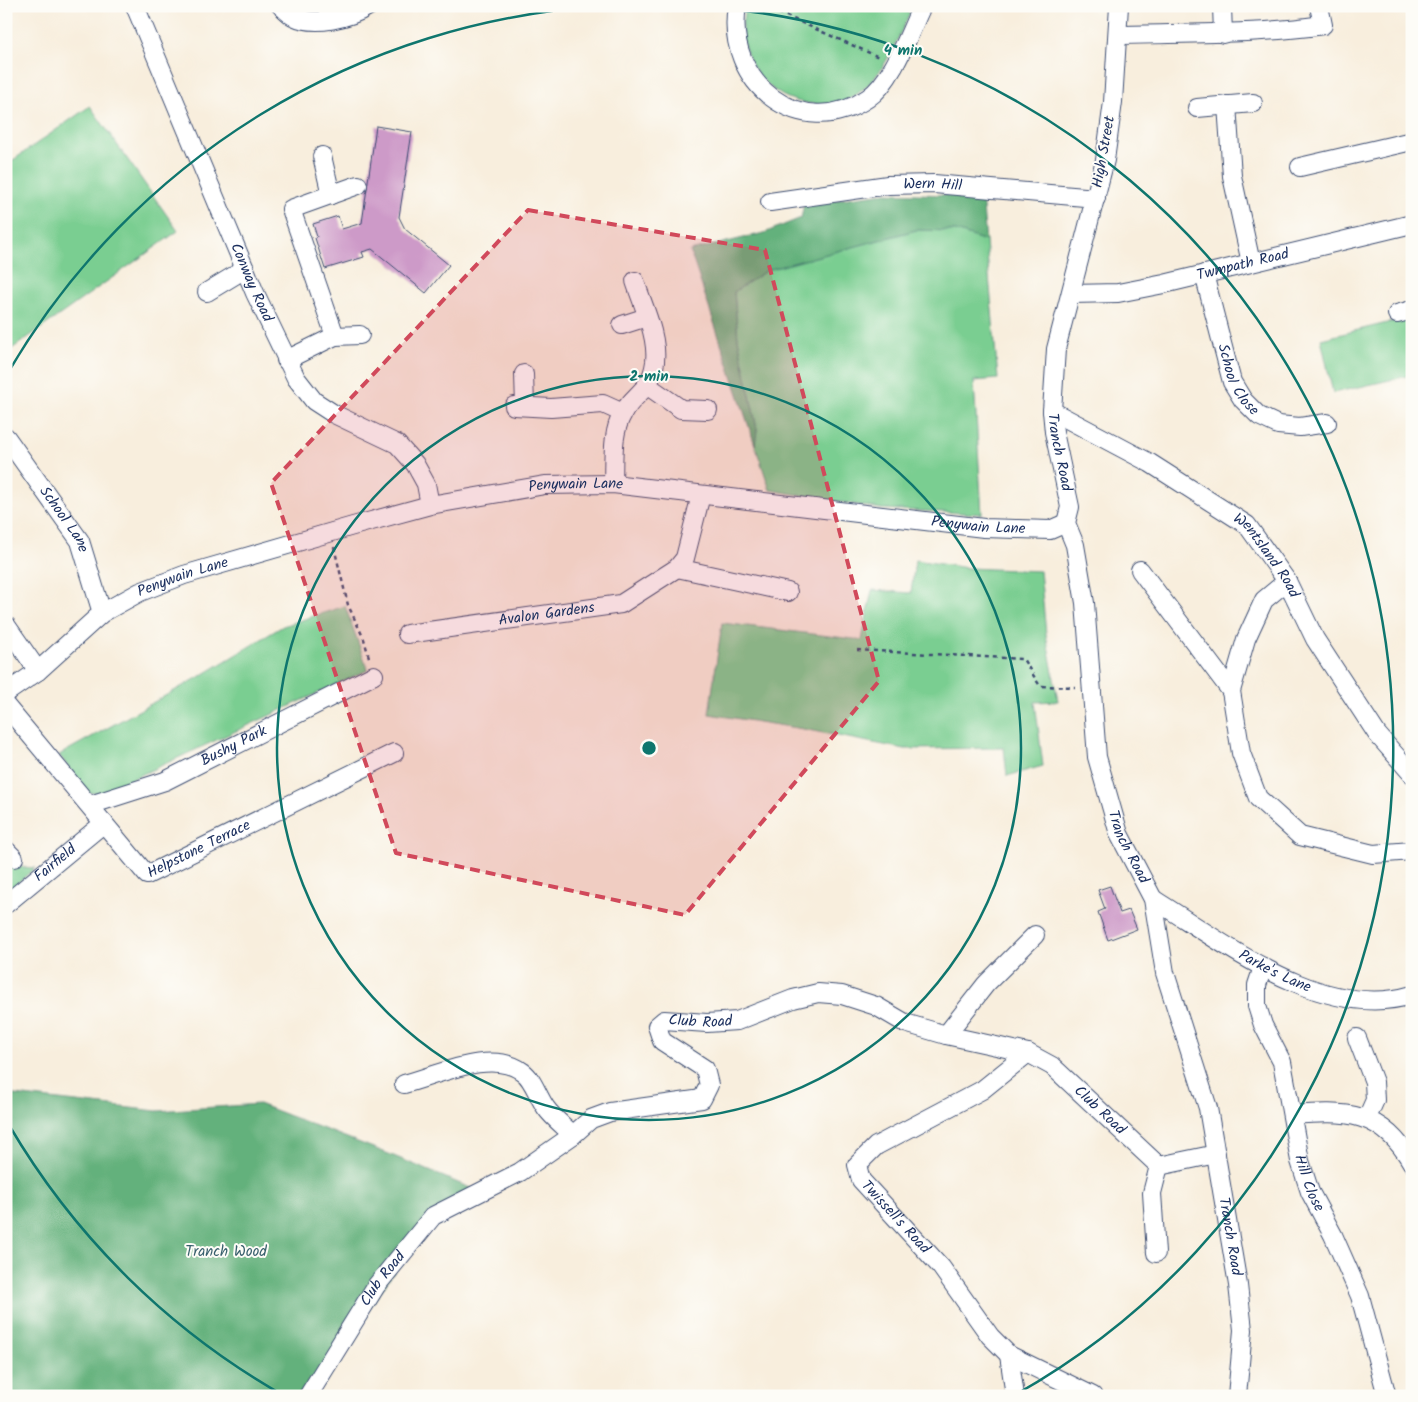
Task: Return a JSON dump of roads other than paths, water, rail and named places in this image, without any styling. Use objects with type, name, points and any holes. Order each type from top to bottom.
[{"type":"street","name":"Conway Road","points":[[134,6],[245,268],[286,360],[296,378],[314,400],[334,414],[397,444],[415,464],[426,484],[430,505]]},
{"type":"street","points":[[281,6],[293,16],[308,21],[344,17],[369,6]]},
{"type":"street","points":[[737,6],[735,41],[742,63],[757,86],[775,102],[796,110],[819,113],[845,109],[868,97],[885,80],[922,6]]},
{"type":"street","name":"High Street","points":[[1071,294],[1105,160],[1113,102],[1119,6]]},
{"type":"street","points":[[1222,6],[1223,34]]},
{"type":"street","points":[[1118,35],[1223,34],[1323,25],[1319,6]]},
{"type":"street","points":[[1197,108],[1253,103]]},
{"type":"street","points":[[1227,105],[1232,176],[1251,263]]},
{"type":"street","points":[[1300,167],[1412,141]]},
{"type":"street","points":[[322,156],[331,195]]},
{"type":"street","name":"Wern Hill","points":[[770,202],[888,185],[934,184],[1096,198]]},
{"type":"street","points":[[335,336],[291,209],[358,185]]},
{"type":"street","name":"Twmpath Road","points":[[1071,294],[1118,293],[1412,224]]},
{"type":"street","points":[[207,292],[245,268]]},
{"type":"street","name":"School Close","points":[[1204,274],[1232,382],[1243,400],[1259,416],[1278,425],[1300,427],[1327,423]]},
{"type":"street","points":[[613,484],[615,434],[623,413],[648,386],[655,362],[653,338],[635,281]]},
{"type":"street","name":"Tranch Road","points":[[1071,294],[1056,349],[1052,411],[1054,432],[1070,507],[1066,523],[1075,545],[1085,603],[1097,757],[1119,834],[1153,899],[1166,973],[1208,1108],[1238,1285],[1243,1330],[1237,1396]]},
{"type":"street","points":[[622,325],[647,317]]},
{"type":"street","points":[[286,360],[335,336],[360,335]]},
{"type":"street","points":[[524,374],[519,406],[551,408],[603,404],[623,413]]},
{"type":"street","points":[[648,386],[681,409],[708,410]]},
{"type":"street","name":"Wentsland Road","points":[[1052,411],[1150,463],[1247,525],[1287,581],[1326,654],[1377,734],[1412,774]]},
{"type":"street","name":"School Lane","points":[[6,437],[80,541],[102,613]]},
{"type":"street","name":"Penywain Lane","points":[[6,693],[38,671],[102,613],[140,592],[184,575],[430,505],[545,485],[613,484],[984,528],[1050,530],[1066,523]]},
{"type":"street","name":"Avalon Gardens","points":[[407,634],[621,604],[676,568],[685,558],[701,495]]},
{"type":"street","points":[[676,568],[788,592]]},
{"type":"street","points":[[1140,570],[1231,691]]},
{"type":"street","points":[[1287,581],[1264,600],[1246,639],[1231,691],[1241,754],[1258,798],[1300,836],[1373,854],[1412,851]]},
{"type":"street","points":[[6,625],[38,671]]},
{"type":"street","name":"Bushy Park","points":[[90,805],[165,781],[374,674]]},
{"type":"street","name":"Helpstone Terrace","points":[[6,706],[147,875],[394,752]]},
{"type":"street","name":"Fairfield","points":[[6,904],[104,823]]},
{"type":"street","name":"Parke's Lane","points":[[1153,899],[1293,983],[1329,996],[1362,1000],[1401,998],[1412,995]]},
{"type":"street","points":[[946,1035],[986,984],[1035,935]]},
{"type":"street","name":"Hill Close","points":[[1263,966],[1257,985],[1257,1006],[1263,1026],[1282,1062],[1300,1161],[1310,1192],[1333,1235],[1360,1296],[1387,1396]]},
{"type":"street","name":"Club Road","points":[[308,1396],[376,1286],[433,1216],[520,1172],[573,1135],[591,1119],[610,1112],[702,1100],[709,1085],[704,1069],[662,1041],[656,1026],[664,1020],[707,1023],[737,1021],[793,999],[818,993],[842,996],[876,1006],[905,1023],[946,1035],[1028,1054],[1052,1066],[1159,1166]]},
{"type":"street","points":[[1357,1038],[1374,1082],[1375,1100],[1367,1118]]},
{"type":"street","name":"Twissell's Road","points":[[1028,1054],[982,1090],[876,1146],[857,1165],[861,1180],[941,1267],[990,1336],[1009,1355],[1093,1396]]},
{"type":"street","points":[[404,1084],[425,1079],[446,1069],[474,1063],[509,1064],[524,1072],[546,1109],[573,1135]]},
{"type":"street","points":[[1292,1115],[1344,1114],[1367,1118],[1391,1136],[1412,1163]]},
{"type":"street","points":[[1156,1253],[1152,1193],[1159,1166],[1216,1154]]},
{"type":"street","points":[[1009,1355],[1015,1396]]},
{"type":"park label","name":"Tranch Wood","points":[[226,1252]]}]
